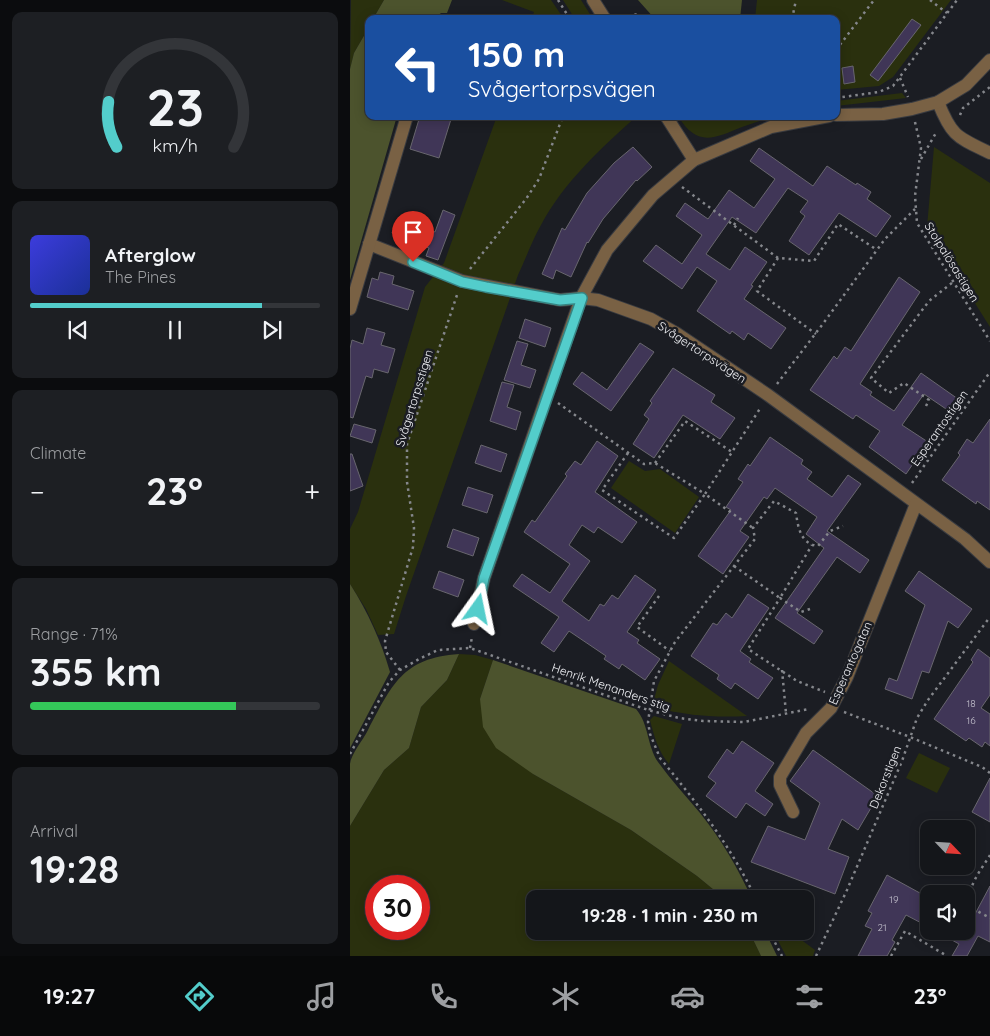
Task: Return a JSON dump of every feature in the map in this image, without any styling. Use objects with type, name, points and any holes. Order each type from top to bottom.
[{"type":"street","points":[[593,0],[602,15]]},
{"type":"street","points":[[840,116],[883,114],[938,102],[966,85],[990,60]]},
{"type":"street","points":[[938,102],[947,124],[956,135],[963,140],[988,149]]},
{"type":"street","points":[[350,309],[406,120]]},
{"type":"street","points":[[669,120],[694,160]]},
{"type":"street","points":[[474,624],[484,578],[582,298],[599,264],[618,234],[670,178],[694,160],[734,141],[771,127],[809,120]]},
{"type":"street","name":"Svågertorpsvägen","points":[[368,244],[462,282],[560,300],[582,298],[598,300],[651,319],[676,333],[768,395],[965,539],[990,562]]},
{"type":"street","name":"Esperantogatan","points":[[793,812],[780,785],[780,777],[806,733],[831,708],[847,677],[916,504]]},
{"type":"path","points":[[558,0],[567,15]]},
{"type":"path","points":[[793,15],[796,0]]},
{"type":"path","points":[[840,45],[874,0]]},
{"type":"path","points":[[930,0],[947,13]]},
{"type":"path","points":[[840,97],[879,92],[893,86],[957,0]]},
{"type":"path","name":"Stolpalösastigen","points":[[900,78],[912,109],[921,148],[915,196],[917,223],[990,341]]},
{"type":"path","name":"Svågertorpsstigen","points":[[400,670],[386,652],[385,640],[413,548],[414,528],[407,482],[407,444],[462,282],[526,199],[539,179],[562,120]]},
{"type":"path","points":[[670,178],[778,258],[814,261],[838,224],[877,250]]},
{"type":"path","points":[[734,226],[738,218]]},
{"type":"path","points":[[778,258],[757,291],[816,334]]},
{"type":"path","points":[[926,406],[929,400],[904,383],[889,393],[871,378],[929,301],[953,282]]},
{"type":"path","name":"Esperantostigen","points":[[905,496],[990,372]]},
{"type":"path","points":[[655,463],[685,421],[732,452]]},
{"type":"path","points":[[628,453],[602,490],[674,538],[705,494],[753,528],[755,539],[675,642],[654,681],[648,710],[650,734],[660,758],[712,823],[738,863],[752,890]]},
{"type":"path","points":[[753,528],[774,501],[796,513],[799,533],[812,545],[818,546],[830,531],[843,526]]},
{"type":"path","points":[[812,545],[748,649],[797,681],[836,696]]},
{"type":"path","points":[[734,566],[801,612],[810,609]]},
{"type":"path","points":[[659,596],[637,627],[670,651]]},
{"type":"path","name":"Dekorstigen","points":[[816,956],[847,890],[902,761],[917,718],[928,700],[990,617]]},
{"type":"path","name":"Henrik Menanders stig","points":[[400,670],[419,658],[438,650],[470,648],[648,710],[679,718],[744,722],[815,708],[831,708],[910,736],[982,767],[990,773]]},
{"type":"path","points":[[350,754],[389,682],[400,670]]},
{"type":"path","points":[[782,670],[786,714]]},
{"type":"path","points":[[990,856],[970,891],[973,907],[990,918]]},
{"type":"path","points":[[891,956],[904,932],[948,956]]},
{"type":"path","points":[[774,940],[782,956]]},
{"type":"green space","points":[[351,0],[384,0],[375,15],[365,15],[365,34],[354,53],[350,69]]},
{"type":"green space","points":[[384,0],[452,0],[447,13],[439,15],[375,15]]},
{"type":"green space","points":[[502,0],[551,0],[561,15],[533,15],[534,12]]},
{"type":"green space","points":[[563,0],[581,0],[590,15],[572,15]]},
{"type":"green space","points":[[638,0],[742,0],[740,15],[651,15]]},
{"type":"green space","points":[[757,0],[951,0],[893,77],[879,86],[840,90],[840,15],[755,15]]},
{"type":"green space","points":[[365,34],[365,120],[396,120],[350,280],[350,69],[354,53]]},
{"type":"green space","points":[[902,93],[906,98],[840,106],[840,101]]},
{"type":"green space","points":[[496,120],[633,120],[597,153],[572,180],[550,209],[538,231],[518,275],[394,634],[378,635],[366,609],[350,584],[350,529],[358,512],[425,287],[444,263]]},
{"type":"green space","points":[[681,120],[763,120],[722,135],[706,138],[692,132]]},
{"type":"green space","points":[[934,147],[990,183],[990,327],[927,227]]},
{"type":"green space","points":[[629,461],[645,471],[660,469],[699,497],[675,533],[611,488]]},
{"type":"green space","points":[[350,584],[363,605],[373,627],[390,672],[350,748]]},
{"type":"green space","points":[[459,654],[475,655],[493,660],[480,699],[533,774],[631,830],[714,890],[526,890],[526,940],[753,940],[761,956],[350,956],[350,826],[384,770],[409,748],[421,707],[447,680]]},
{"type":"green space","points":[[459,654],[447,680],[421,707],[409,748],[384,770],[350,826],[351,760],[392,687],[411,668],[424,661]]},
{"type":"green space","points":[[493,660],[636,709],[643,721],[654,756],[722,843],[748,890],[714,890],[631,830],[533,774],[496,748],[483,727],[480,699]]},
{"type":"green space","points":[[669,661],[747,716],[699,715],[652,707],[658,685]]},
{"type":"green space","points":[[654,716],[682,724],[669,764],[659,749],[655,738],[650,720]]},
{"type":"green space","points":[[919,753],[950,768],[937,793],[906,778]]},
{"type":"green space","points":[[753,940],[769,940],[777,956],[761,956]]},
{"type":"green space","points":[[778,940],[801,940],[815,950],[813,956],[786,956]]},
{"type":"building","points":[[912,19],[921,25],[878,81],[870,75]]},
{"type":"building","points":[[853,66],[855,82],[844,84],[842,68]]},
{"type":"building","points":[[419,120],[451,120],[439,158],[410,149]]},
{"type":"building","points":[[633,147],[652,167],[636,180],[603,219],[587,242],[571,277],[556,270],[553,279],[542,274],[562,228],[565,230],[587,193],[614,163]]},
{"type":"building","points":[[759,148],[813,186],[827,166],[856,185],[857,183],[871,192],[867,199],[891,216],[876,237],[839,213],[809,255],[789,241],[805,216],[800,212],[808,201],[788,188],[756,233],[732,217],[706,254],[730,270],[745,247],[767,262],[744,299],[786,328],[771,349],[748,333],[744,340],[732,331],[730,334],[697,311],[717,281],[697,267],[682,289],[643,261],[656,245],[682,264],[702,235],[676,216],[685,203],[708,219],[729,190],[754,208],[775,179],[750,161]]},
{"type":"building","points":[[443,210],[455,215],[438,260],[426,256],[429,248],[392,233],[399,217],[435,232]]},
{"type":"building","points":[[380,272],[394,276],[392,284],[414,291],[408,310],[367,297],[372,278],[378,280]]},
{"type":"building","points":[[899,277],[920,292],[860,384],[872,392],[870,395],[894,411],[921,373],[958,399],[949,411],[924,394],[902,425],[928,442],[906,474],[869,447],[880,431],[856,415],[853,419],[810,390],[834,356],[837,359],[845,347],[851,351]]},
{"type":"building","points":[[525,319],[551,328],[545,347],[519,338]]},
{"type":"building","points":[[367,328],[385,333],[381,345],[395,349],[388,373],[374,369],[372,378],[366,376],[353,418],[350,417],[350,349],[352,340],[363,344]]},
{"type":"building","points":[[517,341],[528,344],[521,365],[536,370],[530,388],[504,380]]},
{"type":"building","points":[[640,343],[654,352],[611,411],[573,384],[582,372],[607,390]]},
{"type":"building","points":[[673,368],[715,395],[711,402],[735,418],[720,439],[683,415],[654,458],[633,444],[649,419],[644,415],[652,403],[650,401]]},
{"type":"building","points":[[502,382],[514,385],[507,407],[521,412],[516,430],[490,421]]},
{"type":"building","points":[[990,419],[990,510],[977,501],[976,504],[942,480],[960,455],[958,453],[967,439],[973,443]]},
{"type":"building","points":[[354,424],[376,430],[372,443],[350,436]]},
{"type":"building","points":[[770,437],[803,460],[801,464],[812,472],[807,479],[832,497],[848,475],[861,484],[827,531],[869,560],[860,573],[837,557],[797,613],[823,631],[814,644],[775,618],[824,548],[806,534],[817,517],[775,488],[767,499],[764,497],[740,531],[749,537],[723,574],[698,556],[731,510],[726,507],[743,482],[738,479],[748,464],[750,466]]},
{"type":"building","points":[[597,441],[618,456],[595,492],[637,522],[622,543],[598,527],[594,533],[582,525],[569,545],[590,561],[562,601],[589,621],[600,604],[604,606],[612,595],[618,599],[635,575],[656,590],[627,632],[639,640],[637,643],[660,659],[645,680],[622,664],[619,669],[604,659],[606,656],[569,631],[554,652],[541,643],[559,617],[513,586],[522,574],[550,593],[570,564],[524,532],[532,520],[535,522],[567,476],[565,474],[575,461],[581,465]]},
{"type":"building","points":[[481,445],[507,454],[501,472],[475,463]]},
{"type":"building","points":[[350,454],[352,454],[363,486],[350,491]]},
{"type":"building","points":[[468,487],[493,495],[487,513],[462,505]]},
{"type":"building","points":[[453,529],[479,538],[473,556],[447,547]]},
{"type":"building","points":[[439,571],[464,580],[458,597],[433,588]]},
{"type":"building","points":[[919,571],[972,609],[958,628],[948,621],[929,673],[922,671],[912,699],[885,689],[889,678],[897,681],[925,605],[905,591]]},
{"type":"building","points":[[748,594],[769,608],[740,651],[751,659],[749,662],[773,678],[758,699],[735,683],[731,689],[717,679],[719,675],[691,656],[713,623],[717,625],[726,613],[732,618]]},
{"type":"building","points":[[978,649],[990,658],[990,695],[981,708],[990,714],[990,746],[985,742],[982,747],[969,738],[966,741],[934,719],[973,662],[971,660]]},
{"type":"building","points":[[742,741],[774,763],[755,791],[773,804],[765,816],[746,803],[736,818],[706,796],[716,783],[708,777],[727,749],[733,754]]},
{"type":"building","points":[[813,750],[878,796],[858,830],[842,819],[828,849],[849,857],[835,894],[751,862],[768,826],[805,840],[820,803],[790,781]]},
{"type":"building","points":[[990,778],[990,822],[972,812]]},
{"type":"building","points":[[887,875],[920,893],[920,922],[906,915],[892,940],[895,942],[887,956],[858,956],[872,929],[865,926],[872,913],[868,911]]},
{"type":"building","points":[[990,886],[990,942],[978,936],[967,956],[952,956],[959,944],[952,940],[975,940],[975,914]]},
{"type":"route","points":[[413,262],[462,282],[560,300],[582,298],[484,578],[478,609]]}]
